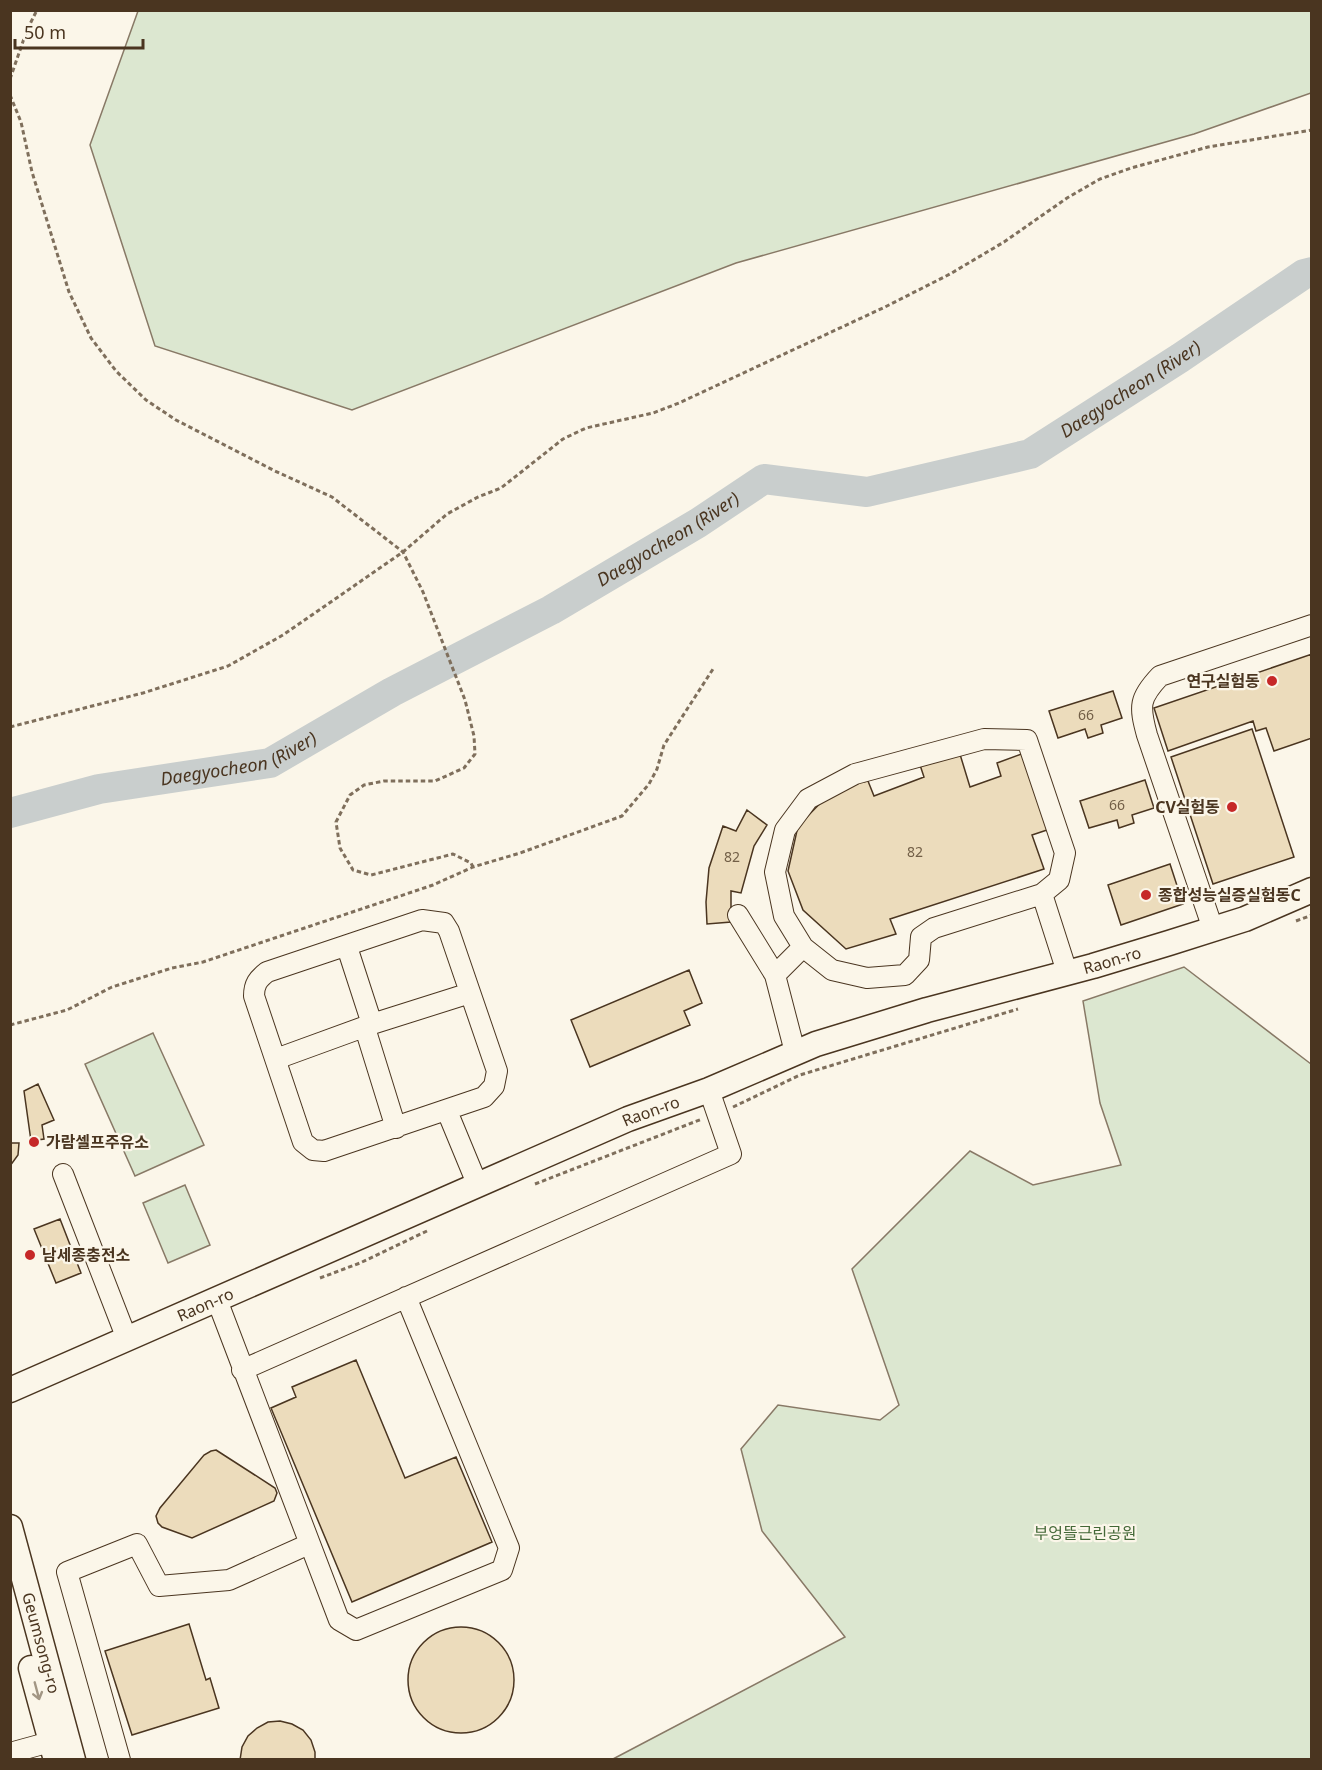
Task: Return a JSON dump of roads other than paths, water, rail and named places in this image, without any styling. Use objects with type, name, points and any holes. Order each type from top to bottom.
[{"type":"main road","name":"Raon-ro","points":[[10,1390],[628,1119],[709,1090],[795,1052],[927,1010],[1094,966],[1214,929],[1245,919],[1311,890]]},
{"type":"main road","name":"Geumsong-ro","points":[[10,1527],[73,1760]]},
{"type":"main road","name":"Geumsong-ro","points":[[10,1594],[53,1751]]},
{"type":"lane","points":[[1214,929],[1140,711],[1146,690],[1160,676],[1311,625]]},
{"type":"lane","points":[[984,739],[1027,740],[1065,853],[1059,880],[1042,894],[934,928],[921,937],[919,960],[905,975],[867,978],[832,970],[803,947],[784,916],[775,872],[785,830],[808,799],[855,774],[984,739]]},
{"type":"lane","points":[[1042,894],[1067,972]]},
{"type":"lane","points":[[738,915],[775,975],[795,1052]]},
{"type":"lane","points":[[422,920],[444,923],[449,930],[470,993],[497,1071],[494,1086],[484,1097],[324,1151],[313,1150],[303,1142],[254,996],[254,987],[258,979],[267,972],[422,920]]},
{"type":"lane","points":[[347,946],[396,1128]]},
{"type":"lane","points":[[775,975],[803,947]]},
{"type":"lane","points":[[276,1059],[470,993]]},
{"type":"lane","points":[[242,1370],[731,1154],[709,1090]]},
{"type":"lane","points":[[447,1111],[478,1186]]},
{"type":"lane","points":[[63,1174],[127,1339]]},
{"type":"lane","points":[[217,1300],[339,1620],[356,1630],[502,1570],[509,1548],[406,1297]]},
{"type":"lane","points":[[120,1760],[67,1572],[137,1544],[159,1586],[229,1580],[309,1544]]},
{"type":"lane","points":[[10,1753],[53,1751]]},
{"type":"waterway","name":"Daegyocheon (River)","points":[[10,813],[99,789],[270,763],[392,692],[551,610],[698,523],[764,479],[867,492],[1030,454],[1180,358],[1304,274],[1312,272]]},
{"type":"place","name":"연구실험동","points":[[1272,681]]},
{"type":"place","name":"CV실험동","points":[[1232,807]]},
{"type":"place","name":"종합성능실증실험동C","points":[[1146,895]]},
{"type":"place","name":"가람셀프주유소","points":[[34,1142]]},
{"type":"place","name":"남세종충전소","points":[[30,1255]]},
{"type":"park label","name":"부엉뜰근린공원","points":[[1085,1533]]}]
